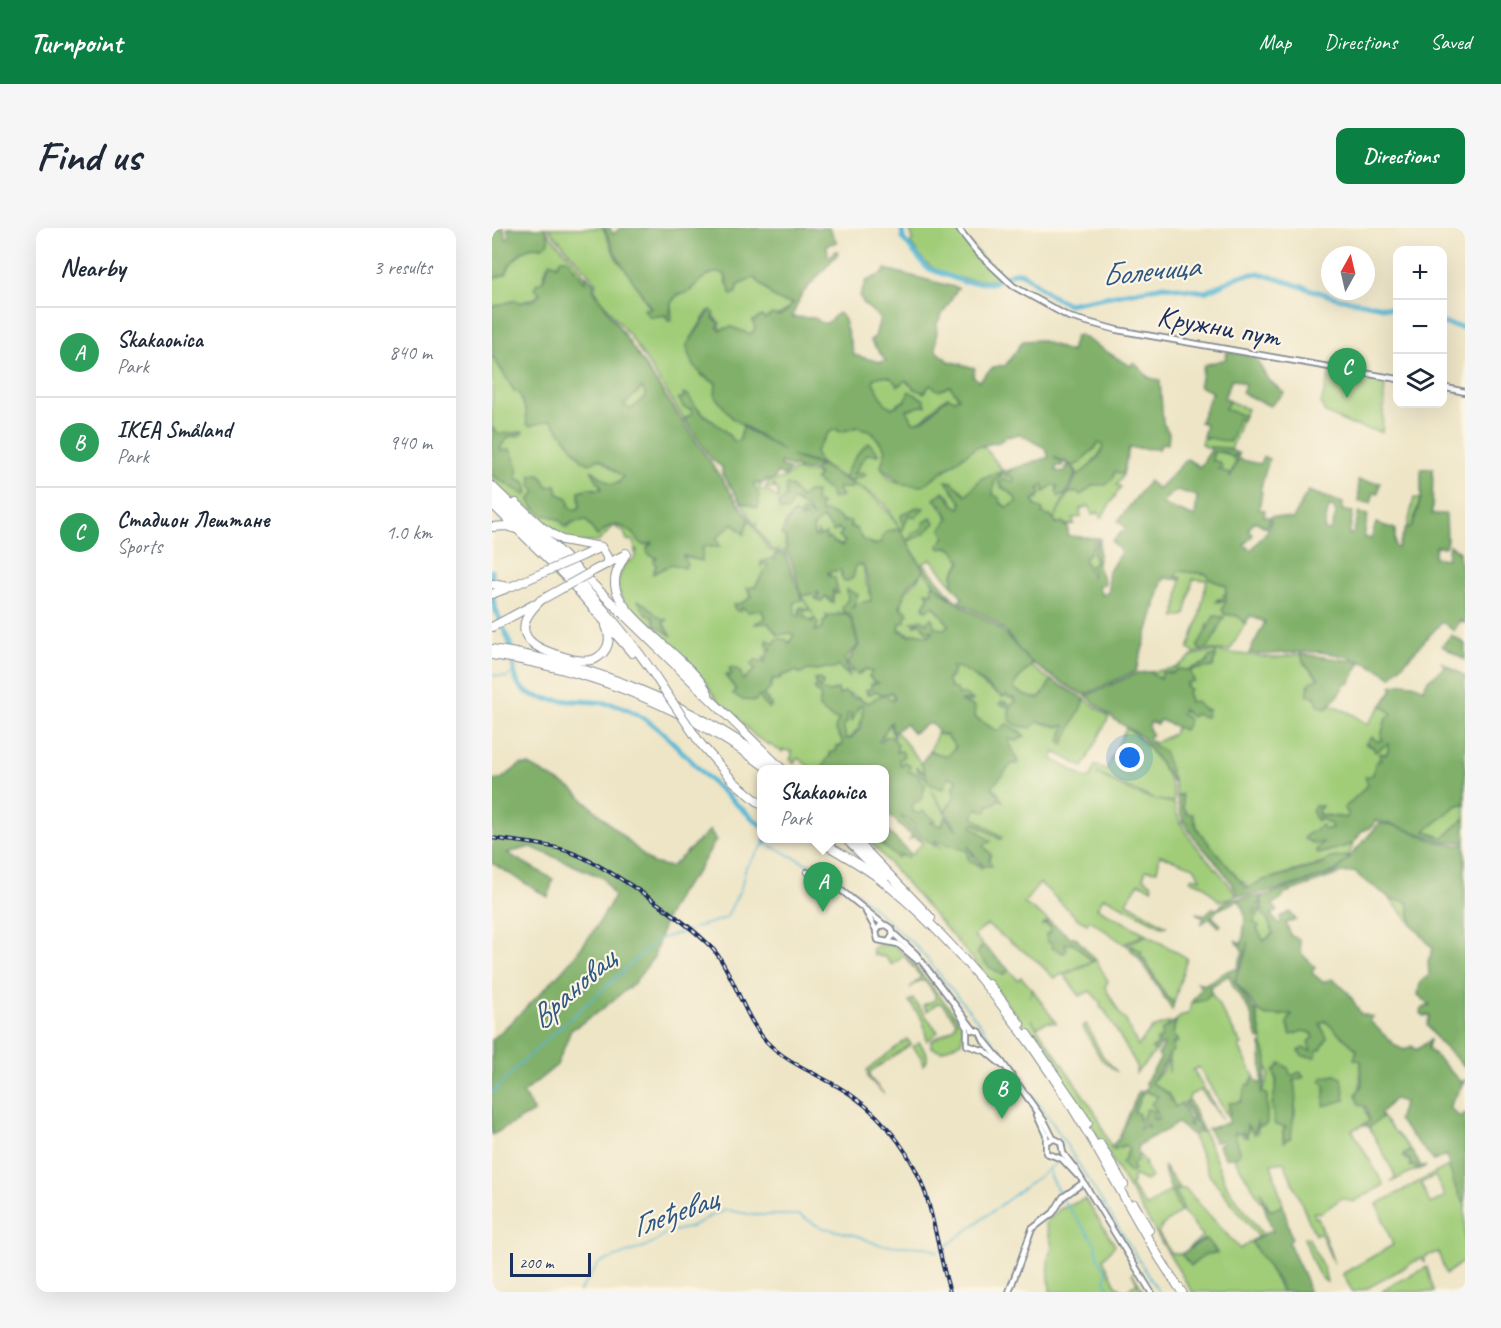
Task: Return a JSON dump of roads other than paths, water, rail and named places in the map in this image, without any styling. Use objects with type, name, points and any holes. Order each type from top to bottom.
[{"type":"highway","points":[[492,486],[495,494],[586,589],[656,678],[714,761],[757,800]]},
{"type":"highway","points":[[495,494],[515,502],[557,537],[574,543],[601,547]]},
{"type":"highway","points":[[495,494],[712,700],[776,765]]},
{"type":"highway","points":[[492,504],[598,612],[656,678]]},
{"type":"highway","points":[[492,527],[510,526],[522,533]]},
{"type":"highway","points":[[492,594],[601,547]]},
{"type":"highway","points":[[601,547],[607,557],[607,564]]},
{"type":"highway","points":[[492,627],[626,554],[615,579],[621,601],[696,675],[712,700]]},
{"type":"highway","points":[[492,584],[510,587]]},
{"type":"highway","points":[[541,600],[531,610],[524,623],[526,636],[533,645],[577,660],[591,661],[607,649],[609,638],[607,627],[598,612]]},
{"type":"highway","points":[[492,650],[592,672],[667,701],[733,737],[774,765]]},
{"type":"highway","points":[[492,655],[506,654]]},
{"type":"highway","points":[[526,658],[588,677],[660,704],[711,731],[762,765]]},
{"type":"highway","points":[[822,843],[868,871],[928,921]]},
{"type":"highway","points":[[850,843],[928,921],[966,963],[1026,1040],[1077,1115],[1188,1292]]},
{"type":"highway","points":[[859,843],[963,952],[1007,1007],[1057,1074],[1113,1172]]},
{"type":"highway","points":[[1118,1180],[1182,1292]]},
{"type":"street","name":"Кружни пут","points":[[958,228],[1007,281],[1057,312],[1097,326],[1393,378]]},
{"type":"street","points":[[1447,388],[1465,392]]},
{"type":"street","points":[[807,872],[842,891],[884,925],[890,926],[893,933],[921,963],[974,1030],[982,1034],[984,1041],[1053,1138],[1060,1141],[1062,1149],[1078,1176],[1151,1292]]},
{"type":"street","points":[[865,910],[879,941],[889,941],[899,946],[921,963]]},
{"type":"street","points":[[876,930],[884,925]]},
{"type":"street","points":[[889,941],[893,933]]},
{"type":"street","points":[[955,1005],[967,1034],[967,1045],[979,1047],[1005,1068]]},
{"type":"street","points":[[967,1034],[974,1030]]},
{"type":"street","points":[[979,1047],[984,1041]]},
{"type":"street","points":[[1036,1112],[1047,1141],[1045,1151],[1062,1159],[1078,1176]]},
{"type":"street","points":[[1047,1141],[1053,1138]]},
{"type":"street","points":[[1055,1156],[1062,1149]]},
{"type":"street","points":[[1009,1292],[1031,1231],[1053,1213],[1062,1198],[1083,1183]]},
{"type":"waterway","name":"Болечица","points":[[902,228],[903,239],[927,268],[964,282],[992,283],[1013,273],[1022,273],[1052,296],[1068,304],[1164,286],[1205,292],[1240,276],[1259,273],[1337,298],[1393,309]]},
{"type":"waterway","name":"Болечица","points":[[1447,324],[1465,328]]},
{"type":"waterway","points":[[492,571],[492,591]]},
{"type":"waterway","points":[[492,593],[497,613],[510,644],[517,681],[525,691],[534,696],[557,700],[608,703],[633,712],[658,728],[716,786],[757,822]]},
{"type":"waterway","points":[[492,675],[507,677],[514,672]]},
{"type":"waterway","points":[[694,928],[726,918],[741,888],[746,867],[765,843],[820,870],[858,894],[918,948],[977,1020],[1052,1122],[1159,1292]]},
{"type":"waterway","name":"Врановац","points":[[492,1093],[523,1061],[659,939],[690,930]]},
{"type":"waterway","name":"Глеђевац","points":[[941,1250],[1058,1162]]},
{"type":"waterway","points":[[1049,1168],[1050,1177],[1061,1196]]},
{"type":"waterway","points":[[1063,1200],[1095,1243],[1099,1260],[1107,1272],[1105,1280],[1110,1292]]},
{"type":"waterway","name":"Глеђевац","points":[[579,1292],[599,1263],[652,1244],[666,1233],[691,1227],[714,1214],[727,1210],[753,1215],[799,1215],[820,1227],[858,1236],[879,1245],[927,1247],[938,1252]]},
{"type":"railway","points":[[492,838],[546,846],[580,856],[646,895],[706,942],[724,965],[751,1020],[766,1041],[786,1058],[854,1097],[866,1106],[898,1140],[914,1167],[926,1195],[950,1292]]},
{"type":"place","name":"Стадион Лештане","points":[[1347,398]]},
{"type":"place","name":"Skakaonica","points":[[823,912]]},
{"type":"place","name":"IKEA Småland","points":[[1002,1119]]}]
